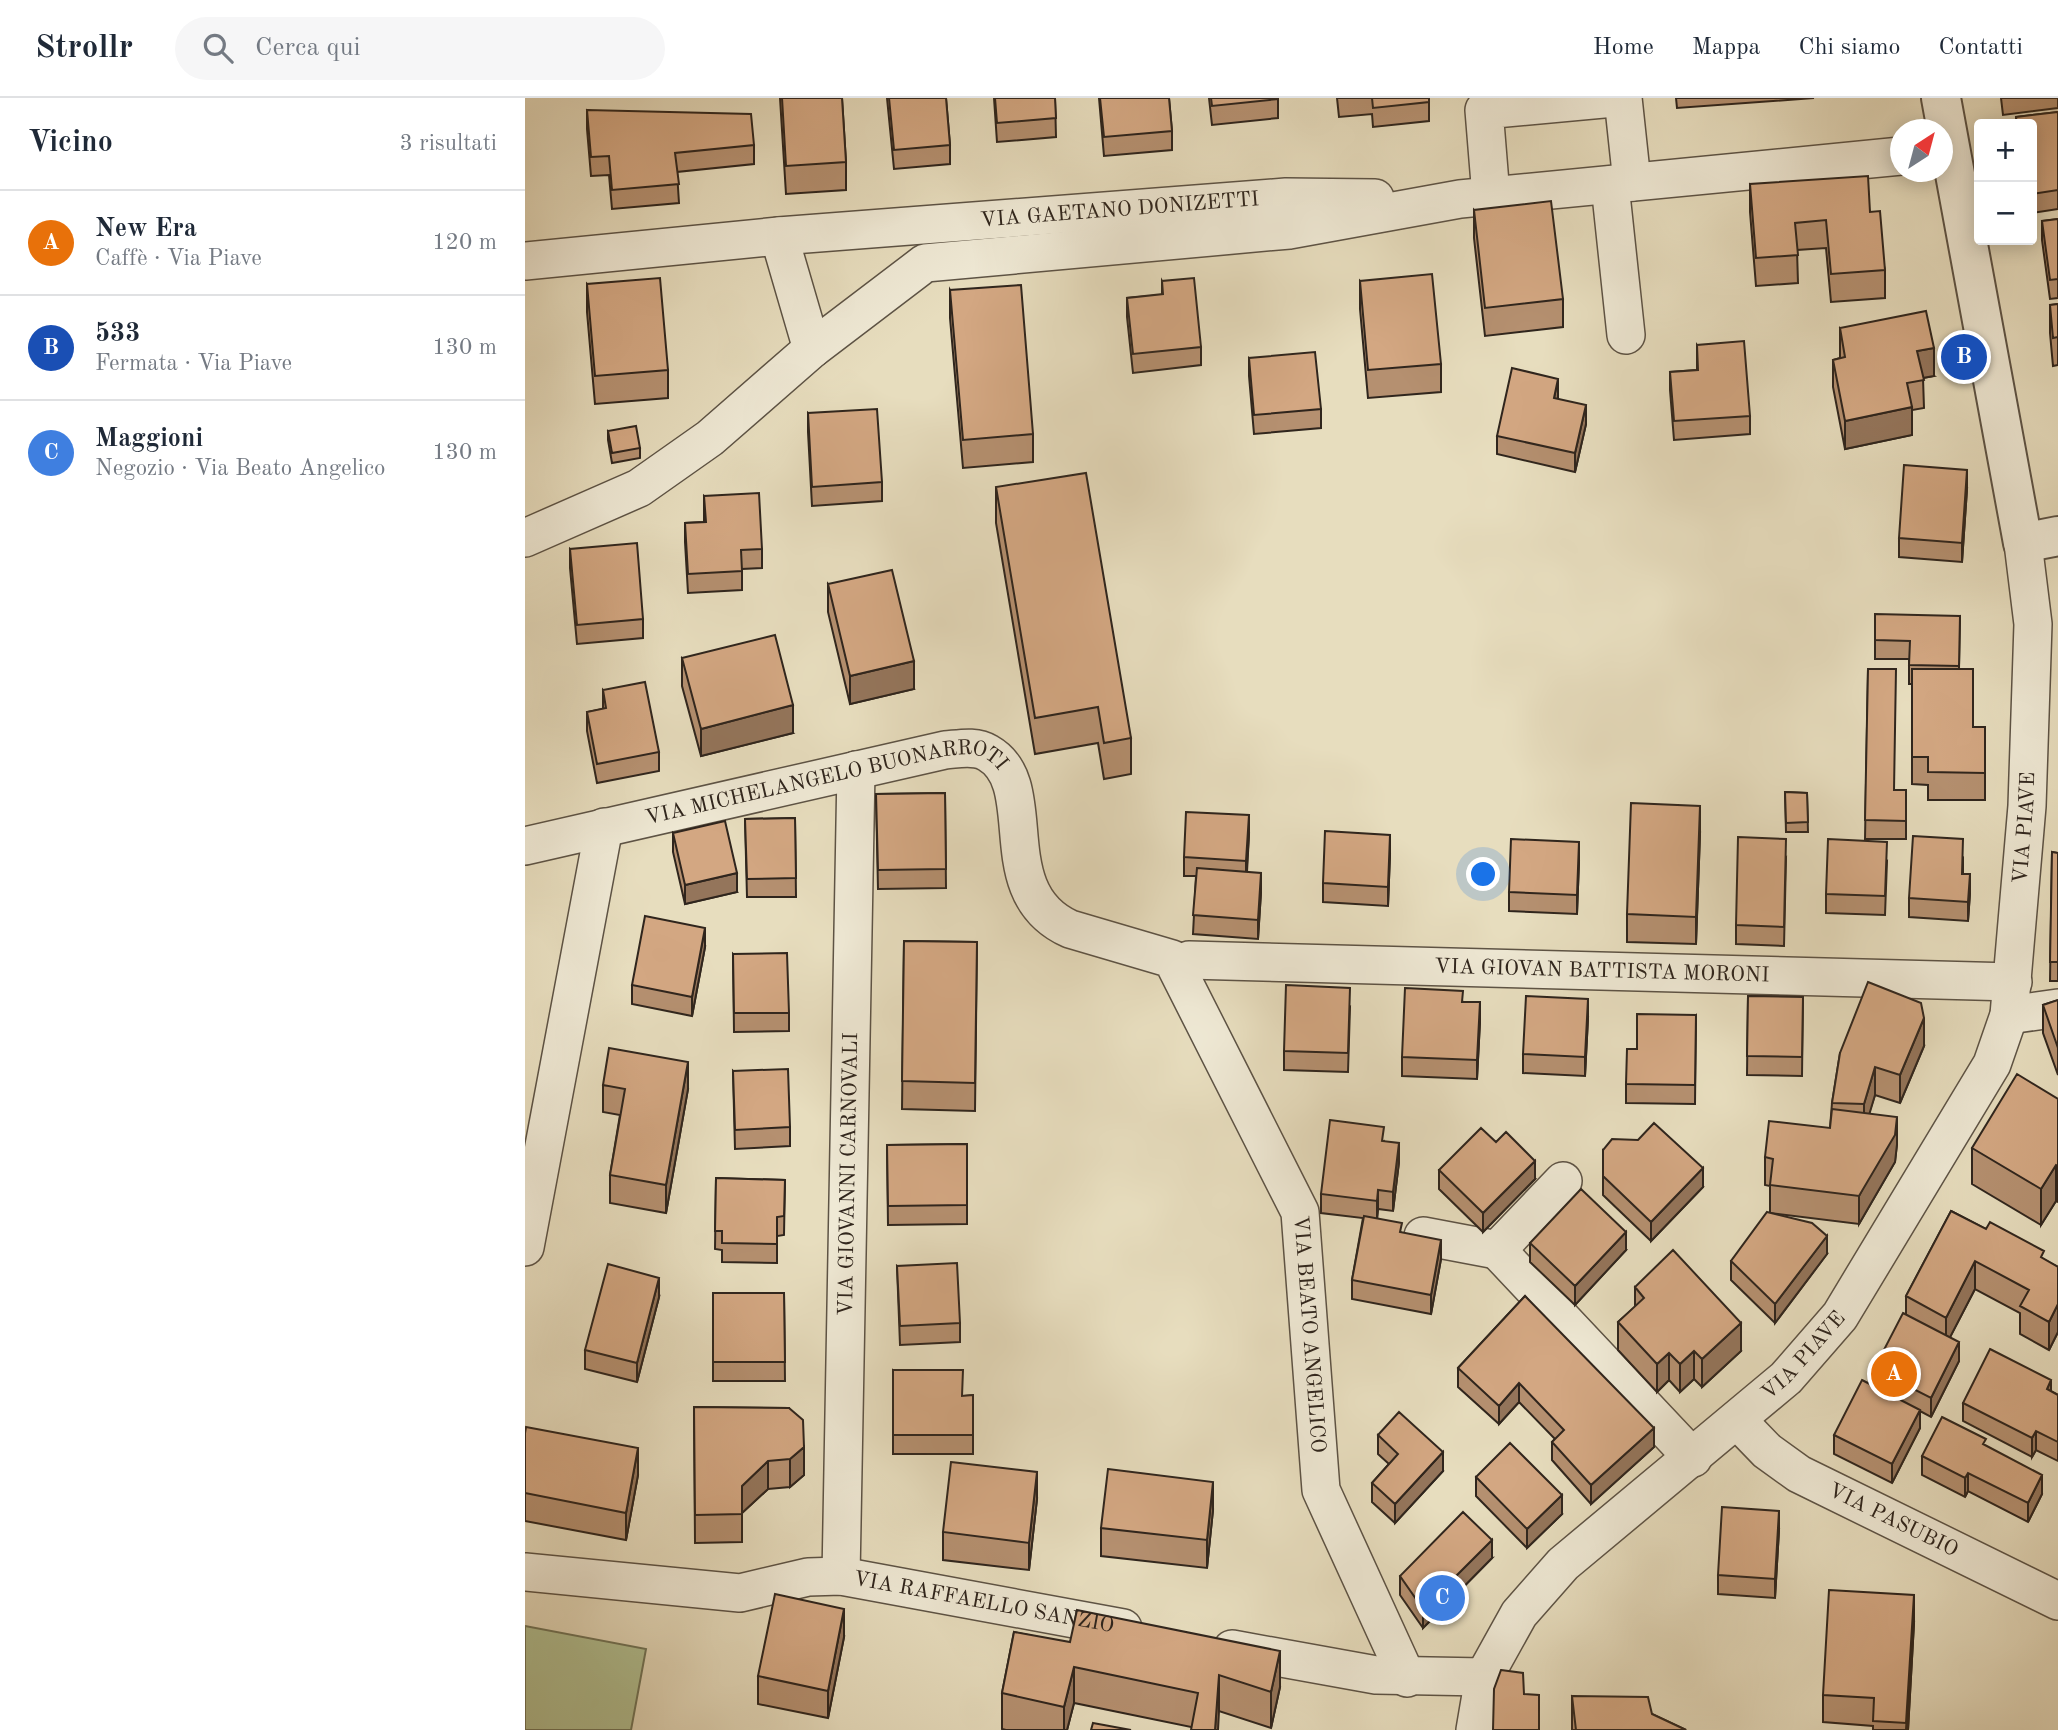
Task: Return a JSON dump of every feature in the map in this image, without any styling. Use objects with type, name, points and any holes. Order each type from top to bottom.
[{"type":"street","points":[[1476,198],[1484,110],[1614,98]]},
{"type":"street","points":[[1623,98],[1621,183],[1626,335]]},
{"type":"street","name":"VIA PIAVE","points":[[1941,98],[1943,119]]},
{"type":"street","name":"VIA GAETANO DONIZETTI","points":[[525,537],[639,488],[710,438],[812,349],[925,263],[1289,230],[1476,198],[1890,157]]},
{"type":"street","name":"VIA PIAVE","points":[[1475,1730],[1484,1676],[1519,1614],[1563,1564],[1738,1421],[1786,1378],[1840,1316],[1985,1076],[2011,999],[2027,806],[2033,624],[2040,539],[1953,181]]},
{"type":"street","name":"VIA GAETANO DONIZETTI","points":[[525,261],[779,236],[1286,197],[1476,198]]},
{"type":"street","points":[[779,236],[812,349]]},
{"type":"street","name":"VIA MICHELANGELO BUONARROTI","points":[[525,846],[945,750],[968,748],[986,752],[1001,763],[1011,784],[1026,884],[1035,902],[1059,924],[1070,929],[1181,960]]},
{"type":"street","name":"VIA GIOVANNI CARNOVALI","points":[[841,1576],[856,770]]},
{"type":"street","points":[[525,1247],[604,827]]},
{"type":"street","name":"VIA GIOVAN BATTISTA MORONI","points":[[1181,960],[2011,999],[2058,1008]]},
{"type":"street","name":"VIA BEATO ANGELICO","points":[[1181,960],[1300,1212],[1321,1490],[1407,1678]]},
{"type":"street","points":[[1497,1251],[1563,1181]]},
{"type":"street","points":[[1423,1236],[1497,1251],[1693,1458]]},
{"type":"street","name":"VIA PASUBIO","points":[[1738,1421],[1767,1451],[1798,1474],[2058,1601]]},
{"type":"street","name":"VIA RAFFAELLO SANZIO","points":[[525,1572],[740,1593],[808,1577],[841,1576],[1156,1634]]},
{"type":"street","points":[[1197,1642],[1376,1675],[1407,1678],[1484,1676]]},
{"type":"green space","points":[[525,1626],[646,1649],[631,1730],[525,1730]]},
{"type":"building","points":[[782,98],[842,98],[846,162],[786,166]]},
{"type":"building","points":[[889,98],[946,98],[950,145],[894,150]]},
{"type":"building","points":[[995,98],[1055,98],[1056,118],[997,123]]},
{"type":"building","points":[[1100,98],[1169,98],[1172,131],[1104,137]]},
{"type":"building","points":[[1211,98],[1278,98],[1278,99],[1212,106]]},
{"type":"building","points":[[1372,98],[1429,98],[1429,102],[1373,108]]},
{"type":"building","points":[[587,110],[751,114],[754,145],[675,153],[679,184],[612,190],[609,156],[591,157]]},
{"type":"building","points":[[2058,112],[2058,190],[2037,193],[2037,119],[2016,117]]},
{"type":"building","points":[[1868,176],[1870,212],[1880,211],[1885,270],[1831,274],[1826,220],[1795,223],[1798,255],[1756,258],[1750,184]]},
{"type":"building","points":[[1551,201],[1563,299],[1485,308],[1474,210]]},
{"type":"building","points":[[2058,219],[2058,279],[2050,280],[2042,221]]},
{"type":"building","points":[[1432,274],[1441,364],[1368,370],[1360,281]]},
{"type":"building","points":[[660,278],[668,370],[595,376],[587,284]]},
{"type":"building","points":[[1194,278],[1201,347],[1133,354],[1127,298],[1163,294],[1162,281]]},
{"type":"building","points":[[1021,285],[1033,434],[963,440],[950,290]]},
{"type":"building","points":[[2058,304],[2058,337],[2053,338],[2050,305]]},
{"type":"building","points":[[1926,311],[1934,348],[1917,351],[1924,380],[1907,383],[1912,407],[1845,421],[1833,360],[1845,357],[1840,328]]},
{"type":"building","points":[[1744,341],[1750,416],[1674,421],[1670,372],[1698,370],[1697,345]]},
{"type":"building","points":[[1315,352],[1321,409],[1254,415],[1249,358]]},
{"type":"building","points":[[1512,368],[1558,379],[1554,398],[1586,405],[1575,453],[1497,436]]},
{"type":"building","points":[[877,409],[882,482],[812,487],[808,413]]},
{"type":"building","points":[[636,426],[640,448],[612,453],[608,431]]},
{"type":"building","points":[[1904,465],[1967,470],[1962,543],[1899,538]]},
{"type":"building","points":[[1086,473],[1131,738],[1104,743],[1098,707],[1035,718],[996,487]]},
{"type":"building","points":[[759,493],[762,549],[741,550],[742,571],[688,574],[685,523],[706,522],[704,496]]},
{"type":"building","points":[[637,543],[643,619],[577,625],[570,549]]},
{"type":"building","points":[[892,570],[914,661],[850,676],[828,584]]},
{"type":"building","points":[[1875,614],[1960,616],[1959,666],[1909,665],[1910,641],[1875,640]]},
{"type":"building","points":[[775,635],[793,705],[701,729],[682,658]]},
{"type":"building","points":[[1868,669],[1896,669],[1894,790],[1906,790],[1906,821],[1865,820]]},
{"type":"building","points":[[1912,669],[1973,669],[1973,727],[1985,727],[1985,773],[1928,772],[1928,757],[1912,757]]},
{"type":"building","points":[[645,682],[659,752],[597,764],[587,712],[606,708],[603,690]]},
{"type":"building","points":[[1785,792],[1807,793],[1808,822],[1786,823]]},
{"type":"building","points":[[945,793],[946,869],[878,870],[876,794]]},
{"type":"building","points":[[1631,803],[1700,806],[1696,917],[1627,914]]},
{"type":"building","points":[[1186,812],[1249,815],[1246,861],[1184,857]]},
{"type":"building","points":[[795,818],[796,878],[747,879],[745,819]]},
{"type":"building","points":[[725,821],[737,873],[685,885],[673,833]]},
{"type":"building","points":[[1325,831],[1390,835],[1388,887],[1323,883]]},
{"type":"building","points":[[1913,836],[1963,839],[1962,874],[1970,874],[1968,902],[1909,898]]},
{"type":"building","points":[[1738,837],[1786,839],[1784,927],[1736,925]]},
{"type":"building","points":[[1511,839],[1579,842],[1577,895],[1509,892]]},
{"type":"building","points":[[1828,839],[1887,842],[1885,896],[1826,894]]},
{"type":"building","points":[[2052,852],[2058,853],[2058,962],[2050,962]]},
{"type":"building","points":[[1197,868],[1261,873],[1258,920],[1193,915]]},
{"type":"building","points":[[645,916],[705,928],[692,997],[632,985]]},
{"type":"building","points":[[904,941],[977,942],[975,1083],[902,1081]]},
{"type":"building","points":[[787,953],[789,1013],[734,1013],[733,954]]},
{"type":"building","points":[[1868,982],[1921,1003],[1924,1018],[1900,1075],[1875,1067],[1864,1104],[1832,1103],[1840,1053]]},
{"type":"building","points":[[1286,985],[1350,988],[1348,1053],[1284,1051]]},
{"type":"building","points":[[1405,988],[1463,991],[1462,1002],[1480,1002],[1477,1060],[1402,1057]]},
{"type":"building","points":[[1526,996],[1588,999],[1585,1057],[1523,1054]]},
{"type":"building","points":[[1748,996],[1803,997],[1802,1057],[1747,1056]]},
{"type":"building","points":[[2058,1000],[2058,1048],[2043,1005]]},
{"type":"building","points":[[1637,1014],[1696,1015],[1695,1085],[1626,1084],[1627,1049],[1637,1049]]},
{"type":"building","points":[[609,1048],[688,1062],[666,1185],[610,1175],[625,1089],[603,1085]]},
{"type":"building","points":[[788,1069],[790,1127],[735,1130],[733,1071]]},
{"type":"building","points":[[2017,1074],[2058,1099],[2058,1166],[2056,1165],[2041,1189],[1972,1148]]},
{"type":"building","points":[[1832,1109],[1897,1117],[1895,1135],[1859,1196],[1770,1185],[1773,1159],[1765,1157],[1769,1121],[1830,1128]]},
{"type":"building","points":[[1330,1120],[1384,1127],[1382,1141],[1399,1143],[1393,1192],[1378,1190],[1377,1201],[1321,1194]]},
{"type":"building","points":[[1654,1123],[1703,1168],[1651,1222],[1603,1176],[1603,1150],[1612,1139],[1638,1140]]},
{"type":"building","points":[[1481,1128],[1496,1142],[1506,1132],[1535,1161],[1483,1213],[1439,1170]]},
{"type":"building","points":[[967,1144],[967,1205],[888,1206],[887,1145]]},
{"type":"building","points":[[716,1178],[785,1180],[784,1216],[777,1217],[777,1244],[722,1243],[722,1231],[715,1231]]},
{"type":"building","points":[[1581,1189],[1626,1232],[1575,1286],[1530,1243]]},
{"type":"building","points":[[1951,1211],[1986,1229],[1990,1222],[2044,1251],[2041,1257],[2058,1267],[2058,1304],[2049,1322],[2020,1306],[2029,1290],[1975,1261],[1946,1318],[1906,1296]]},
{"type":"building","points":[[1767,1212],[1812,1223],[1827,1236],[1775,1304],[1731,1261]]},
{"type":"building","points":[[1364,1216],[1402,1223],[1400,1232],[1441,1240],[1431,1295],[1352,1280]]},
{"type":"building","points":[[1673,1250],[1741,1323],[1702,1359],[1694,1351],[1680,1364],[1669,1353],[1657,1364],[1618,1322],[1644,1298],[1635,1287]]},
{"type":"building","points":[[957,1263],[960,1323],[900,1326],[897,1266]]},
{"type":"building","points":[[608,1264],[659,1278],[637,1363],[585,1350]]},
{"type":"building","points":[[713,1293],[784,1293],[785,1362],[713,1362]]},
{"type":"building","points":[[1525,1296],[1654,1428],[1591,1485],[1552,1442],[1564,1430],[1519,1383],[1499,1406],[1458,1368]]},
{"type":"building","points":[[1903,1313],[1959,1342],[1931,1398],[1874,1369]]},
{"type":"building","points":[[1990,1349],[2051,1380],[2047,1389],[2058,1395],[2058,1442],[2036,1431],[2032,1438],[1963,1403]]},
{"type":"building","points":[[893,1370],[963,1370],[962,1396],[973,1395],[973,1435],[893,1435]]},
{"type":"building","points":[[1862,1380],[1920,1410],[1892,1464],[1834,1435]]},
{"type":"building","points":[[694,1407],[789,1408],[803,1420],[804,1447],[790,1459],[768,1461],[742,1486],[742,1514],[695,1515]]},
{"type":"building","points":[[1399,1412],[1443,1452],[1395,1504],[1372,1483],[1398,1454],[1378,1435]]},
{"type":"building","points":[[1942,1417],[1986,1439],[1983,1444],[2042,1475],[2028,1503],[1968,1473],[1965,1478],[1922,1456]]},
{"type":"building","points":[[526,1427],[638,1448],[626,1513],[525,1493]]},
{"type":"building","points":[[1510,1443],[1562,1495],[1527,1529],[1476,1477]]},
{"type":"building","points":[[951,1462],[1037,1472],[1029,1543],[943,1532]]},
{"type":"building","points":[[1108,1469],[1213,1482],[1207,1540],[1101,1528]]},
{"type":"building","points":[[1722,1507],[1779,1511],[1775,1579],[1718,1575]]},
{"type":"building","points":[[1463,1512],[1492,1540],[1423,1609],[1400,1576]]},
{"type":"building","points":[[1829,1590],[1914,1595],[1906,1723],[1873,1721],[1874,1698],[1823,1695]]},
{"type":"building","points":[[775,1594],[844,1609],[828,1691],[758,1676]]},
{"type":"building","points":[[1077,1610],[1280,1651],[1271,1692],[1219,1675],[1215,1730],[1191,1730],[1198,1693],[1074,1667],[1064,1707],[1002,1693],[1014,1632],[1070,1642]]},
{"type":"building","points":[[1501,1670],[1523,1673],[1524,1694],[1539,1695],[1539,1730],[1493,1730],[1494,1689]]},
{"type":"building","points":[[1572,1696],[1648,1697],[1652,1714],[1686,1730],[1576,1730]]},
{"type":"building","points":[[1093,1723],[1131,1730],[1091,1730]]},
{"type":"place","name":"533","points":[[1964,357]]},
{"type":"place","name":"New Era","points":[[1894,1374]]},
{"type":"place","name":"Maggioni","points":[[1442,1598]]}]
